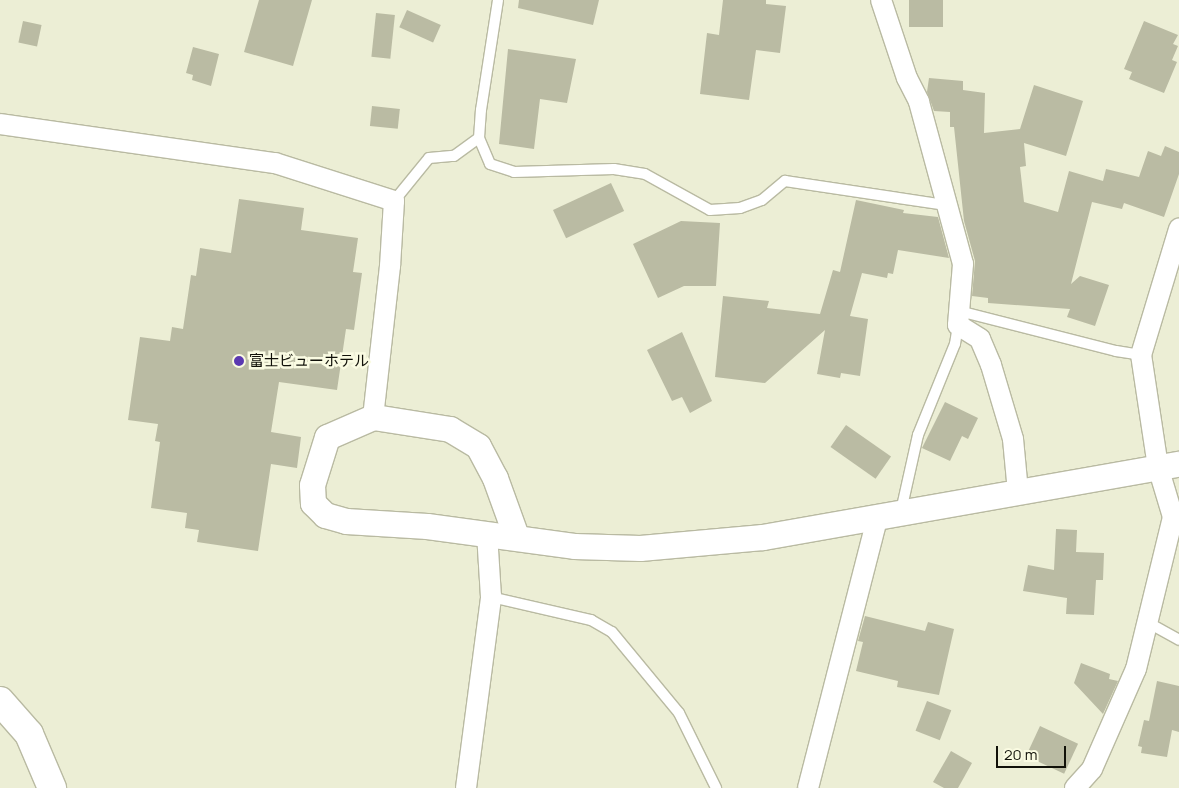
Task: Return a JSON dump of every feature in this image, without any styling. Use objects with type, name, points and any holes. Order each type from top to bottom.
[{"type":"main road","points":[[0,701],[29,734],[52,788]]},
{"type":"street","points":[[881,0],[906,78],[919,102],[963,264],[959,318],[980,339],[991,365],[1013,439],[1018,492]]},
{"type":"street","points":[[0,124],[275,164],[394,201],[390,266],[373,417]]},
{"type":"street","points":[[1075,788],[1092,768],[1132,678],[1173,517],[1168,466],[1141,355],[1179,230]]},
{"type":"street","points":[[516,536],[495,478],[478,446],[450,429],[373,417],[327,437],[312,485],[313,503],[325,516],[346,521],[516,536],[574,546],[640,548],[763,537],[888,517],[1168,466]]},
{"type":"street","points":[[808,788],[888,517]]},
{"type":"street","points":[[466,788],[491,597],[487,534]]},
{"type":"lane","points":[[498,0],[480,110],[479,138],[490,164],[514,172],[614,169],[645,174],[710,210],[740,208],[762,200],[786,181],[946,205]]},
{"type":"lane","points":[[394,201],[428,158],[454,156],[479,138]]},
{"type":"lane","points":[[888,517],[918,435],[955,344],[959,318],[1116,352],[1141,355]]},
{"type":"lane","points":[[491,597],[591,620],[612,632],[679,713],[716,788]]},
{"type":"lane","points":[[1147,622],[1179,640]]},
{"type":"building","points":[[259,0],[312,0],[293,66],[244,52]]},
{"type":"building","points":[[519,0],[599,0],[593,25],[518,8]]},
{"type":"building","points":[[723,0],[766,0],[766,4],[786,6],[780,53],[756,50],[749,100],[700,94],[707,33],[719,35]]},
{"type":"building","points":[[909,0],[943,0],[943,27],[909,27]]},
{"type":"building","points":[[407,10],[441,25],[433,42],[399,27]]},
{"type":"building","points":[[376,13],[395,15],[390,59],[371,57]]},
{"type":"building","points":[[23,21],[42,25],[37,46],[18,43]]},
{"type":"building","points":[[1144,21],[1178,35],[1173,44],[1178,46],[1172,60],[1177,62],[1164,93],[1129,79],[1132,72],[1124,69]]},
{"type":"building","points":[[193,47],[219,54],[211,86],[192,80],[193,75],[186,73]]},
{"type":"building","points":[[508,49],[576,59],[567,103],[540,99],[534,149],[499,144]]},
{"type":"building","points":[[929,78],[963,81],[963,90],[985,93],[984,133],[1020,129],[1034,85],[1083,101],[1066,156],[1024,143],[1026,166],[1020,167],[1024,202],[1058,212],[1069,171],[1103,181],[1106,169],[1139,177],[1148,151],[1161,156],[1165,146],[1179,152],[1179,174],[1164,217],[1124,203],[1122,209],[1092,202],[1071,284],[1080,276],[1109,285],[1095,326],[1067,317],[1070,309],[988,303],[988,298],[972,296],[975,261],[964,221],[954,127],[950,127],[950,112],[934,111],[927,92]]},
{"type":"building","points":[[372,106],[400,109],[398,129],[370,126]]},
{"type":"building","points":[[611,183],[624,211],[566,238],[553,210]]},
{"type":"building","name":"富士ビューホテル","points":[[239,199],[304,208],[301,230],[358,238],[353,272],[362,273],[354,330],[346,329],[337,390],[279,382],[271,432],[301,437],[297,468],[271,464],[258,551],[197,542],[199,530],[185,528],[187,513],[151,508],[160,442],[155,441],[158,424],[128,420],[140,337],[170,341],[172,327],[183,329],[191,275],[196,276],[200,248],[231,253]]},
{"type":"building","points":[[856,200],[904,210],[903,213],[938,217],[949,258],[898,250],[893,274],[888,273],[887,278],[862,273],[850,316],[868,319],[860,376],[841,373],[840,378],[817,374],[825,330],[765,383],[715,377],[723,296],[769,301],[767,308],[820,314],[833,270],[840,272]]},
{"type":"building","points":[[681,221],[720,223],[716,286],[684,286],[658,298],[633,244]]},
{"type":"building","points":[[682,332],[712,401],[690,413],[682,397],[672,401],[647,350]]},
{"type":"building","points":[[945,402],[978,418],[968,439],[962,436],[950,461],[922,448]]},
{"type":"building","points":[[846,425],[891,457],[876,479],[831,447]]},
{"type":"building","points":[[1056,529],[1077,530],[1076,552],[1104,553],[1103,580],[1096,580],[1094,615],[1066,614],[1067,598],[1023,591],[1028,565],[1054,570]]},
{"type":"building","points":[[865,616],[925,631],[928,622],[954,629],[939,695],[897,687],[898,681],[856,671],[863,642],[858,641]]},
{"type":"building","points":[[1081,663],[1110,674],[1109,679],[1118,681],[1103,714],[1074,683]]},
{"type":"building","points":[[1157,681],[1179,686],[1179,732],[1172,730],[1167,757],[1141,753],[1142,747],[1138,746],[1144,720],[1149,721]]},
{"type":"building","points":[[927,701],[951,710],[940,740],[916,731]]},
{"type":"building","points":[[1040,726],[1078,744],[1064,774],[1026,756]]},
{"type":"building","points":[[951,751],[972,763],[958,788],[944,788],[933,782]]},
{"type":"place","name":"富士ビューホテル","points":[[239,361]]}]
